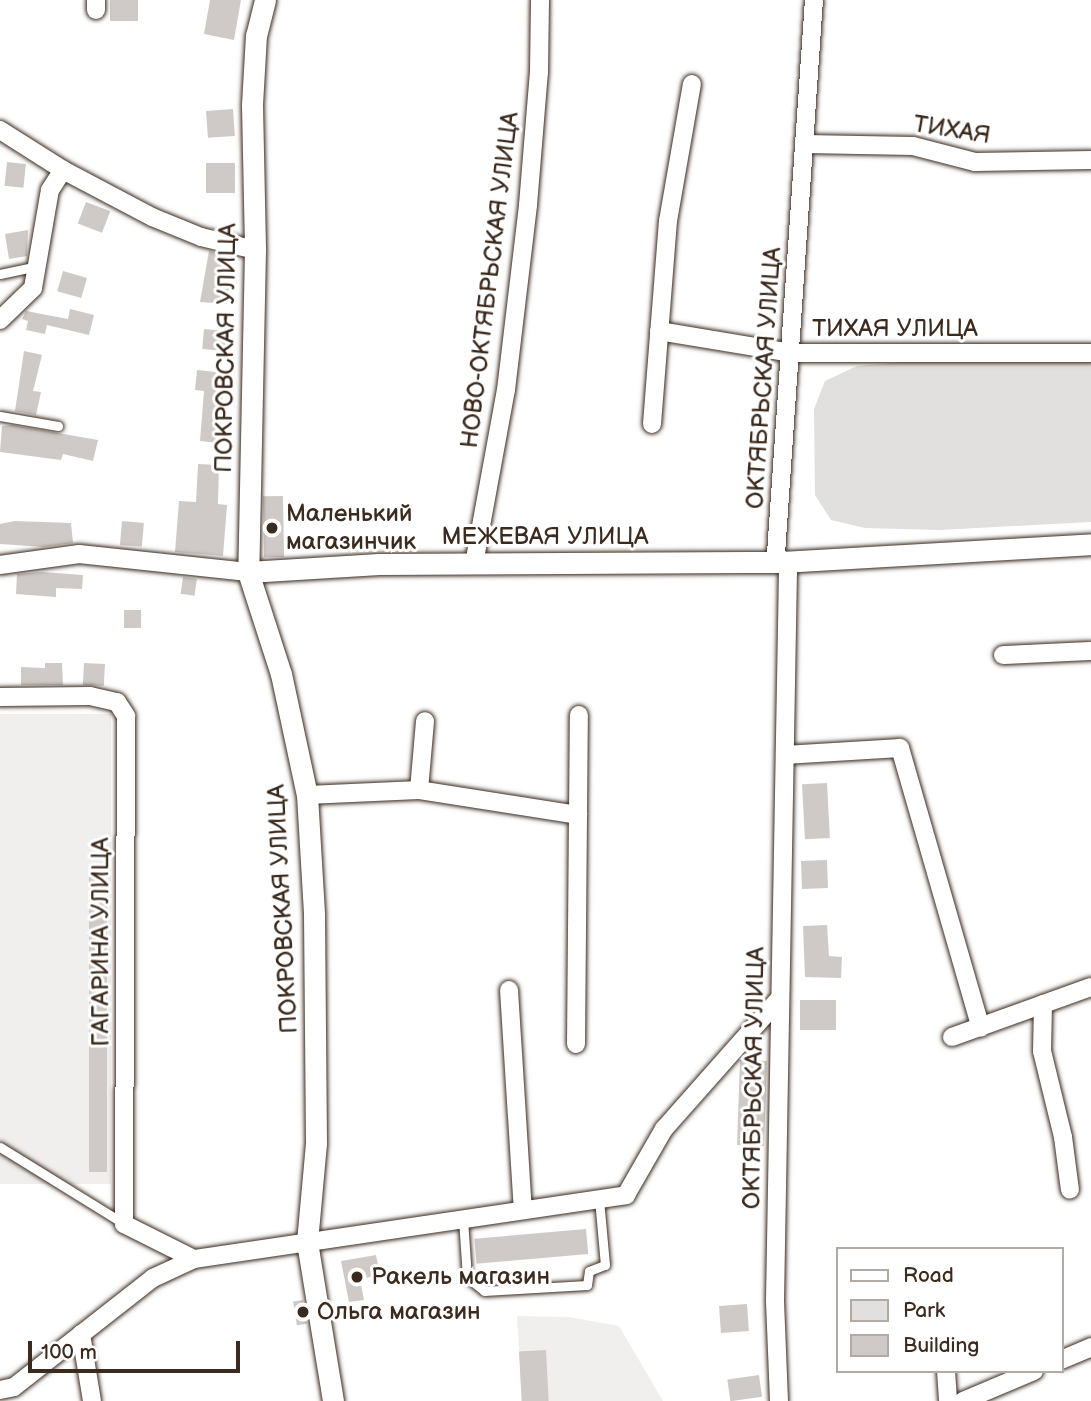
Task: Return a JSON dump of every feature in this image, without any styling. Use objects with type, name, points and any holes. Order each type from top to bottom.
[{"type":"street","name":"ПОКРОВСКАЯ УЛИЦА","points":[[265,0],[256,35],[252,105],[255,250],[248,572],[281,674],[307,796],[314,914],[316,1143],[307,1242],[333,1401]]},
{"type":"street","name":"НОВО-ОКТЯБРЬСКАЯ УЛИЦА","points":[[474,564],[506,390],[528,205],[539,72],[540,0]]},
{"type":"street","name":"ОКТЯБРЬСКАЯ УЛИЦА","points":[[779,1401],[775,1346],[788,567],[776,554],[792,353],[814,0]]},
{"type":"street","points":[[652,424],[668,221],[692,84]]},
{"type":"street","points":[[0,130],[63,170],[152,217],[201,237],[255,250]]},
{"type":"street","name":"ТИХАЯ","points":[[805,144],[913,146],[975,162],[1091,160]]},
{"type":"street","points":[[0,320],[33,288],[40,265],[50,191],[63,170]]},
{"type":"street","name":"ТИХАЯ УЛИЦА","points":[[659,331],[792,353],[1091,353]]},
{"type":"street","name":"МЕЖЕВАЯ УЛИЦА","points":[[0,565],[79,554],[248,572],[379,564],[783,562],[1091,544]]},
{"type":"street","points":[[1003,655],[1091,651]]},
{"type":"street","name":"ГАГАРИНА УЛИЦА","points":[[0,697],[90,696],[117,702],[126,716],[124,1224]]},
{"type":"street","points":[[576,1044],[579,715]]},
{"type":"street","points":[[419,790],[425,721]]},
{"type":"street","points":[[786,755],[900,748],[981,1028]]},
{"type":"street","points":[[307,796],[419,790],[578,815]]},
{"type":"street","points":[[951,1037],[1091,987]]},
{"type":"street","points":[[509,990],[523,1210]]},
{"type":"street","points":[[0,1390],[14,1387],[153,1278],[194,1259],[626,1195],[664,1129],[779,999]]},
{"type":"street","points":[[1043,1004],[1042,1051],[1063,1137],[1070,1190]]},
{"type":"street","points":[[124,1224],[194,1259]]},
{"type":"street","points":[[81,1334],[92,1401]]},
{"type":"street","points":[[1063,1359],[1091,1347]]},
{"type":"street","points":[[946,1373],[947,1401]]},
{"type":"street","points":[[963,1401],[1029,1373]]},
{"type":"lane","points":[[0,274],[40,265]]},
{"type":"lane","points":[[0,416],[58,426]]},
{"type":"lane","points":[[0,1147],[124,1224]]},
{"type":"lane","points":[[463,1219],[467,1277],[484,1291],[587,1285],[589,1271],[605,1265],[598,1199]]},
{"type":"shaded area","points":[[0,714],[111,714],[111,1184],[0,1184]]},
{"type":"shaded area","points":[[517,1316],[569,1317],[619,1326],[663,1401],[522,1401]]},
{"type":"green space","points":[[1091,359],[1091,522],[940,530],[865,528],[831,520],[815,495],[814,409],[825,381],[857,366],[902,362]]},
{"type":"building","points":[[110,0],[138,0],[138,21],[110,21]]},
{"type":"building","points":[[210,0],[241,0],[234,40],[204,34]]},
{"type":"building","points":[[233,109],[235,136],[208,138],[206,111]]},
{"type":"building","points":[[7,162],[26,164],[23,188],[4,186]]},
{"type":"building","points":[[206,163],[235,163],[235,193],[206,193]]},
{"type":"building","points":[[86,202],[110,211],[102,233],[78,223]]},
{"type":"building","points":[[28,230],[27,256],[9,259],[5,234]]},
{"type":"building","points":[[209,251],[232,256],[227,304],[200,302]]},
{"type":"building","points":[[63,271],[87,278],[81,298],[57,291]]},
{"type":"building","points":[[70,309],[94,315],[89,335],[47,325],[45,334],[26,330],[28,321],[22,319],[26,311],[68,319]]},
{"type":"building","points":[[204,329],[229,331],[227,351],[202,349]]},
{"type":"building","points":[[24,351],[42,355],[33,391],[41,392],[36,415],[15,411]]},
{"type":"building","points":[[197,370],[225,373],[218,443],[200,441],[204,391],[195,390]]},
{"type":"building","points":[[12,425],[98,440],[93,461],[63,454],[61,460],[0,452],[2,426]]},
{"type":"building","points":[[198,464],[219,465],[218,504],[227,505],[223,556],[175,552],[179,501],[196,502]]},
{"type":"building","name":"Маленький магазинчик","points":[[263,496],[283,496],[284,557],[264,557]]},
{"type":"building","points":[[15,521],[71,523],[73,543],[44,547],[0,544],[0,524]]},
{"type":"building","points":[[122,521],[144,523],[142,547],[120,545]]},
{"type":"building","points":[[42,572],[83,575],[82,589],[56,588],[56,597],[16,594],[17,574]]},
{"type":"building","points":[[183,577],[197,579],[194,596],[181,594]]},
{"type":"building","points":[[124,610],[141,610],[141,628],[124,628]]},
{"type":"building","points":[[45,663],[62,663],[63,685],[21,685],[21,667],[45,668]]},
{"type":"building","points":[[84,663],[105,664],[104,686],[83,685]]},
{"type":"building","points":[[827,783],[830,838],[805,839],[802,784]]},
{"type":"building","points":[[827,860],[828,888],[802,889],[801,861]]},
{"type":"building","points":[[89,877],[107,877],[107,1172],[89,1172]]},
{"type":"building","points":[[827,925],[829,956],[842,957],[841,978],[805,977],[803,926]]},
{"type":"building","points":[[800,1000],[836,1000],[836,1030],[800,1030]]},
{"type":"building","points":[[740,1060],[767,1061],[764,1146],[737,1145]]},
{"type":"building","points":[[586,1229],[588,1254],[477,1264],[474,1239]]},
{"type":"building","name":"Ракель магазин","points":[[376,1255],[380,1275],[360,1279],[364,1300],[349,1302],[341,1261]]},
{"type":"building","points":[[303,1300],[307,1324],[297,1325],[293,1302]]},
{"type":"building","points":[[747,1304],[749,1331],[721,1333],[719,1306]]},
{"type":"building","points":[[546,1350],[549,1401],[522,1401],[519,1351]]},
{"type":"building","points":[[759,1375],[762,1397],[730,1401],[727,1379]]},
{"type":"place","name":"Маленький магазинчик","points":[[272,528]]},
{"type":"place","name":"Ракель магазин","points":[[357,1277]]},
{"type":"place","name":"Ольга магазин","points":[[303,1312]]}]
